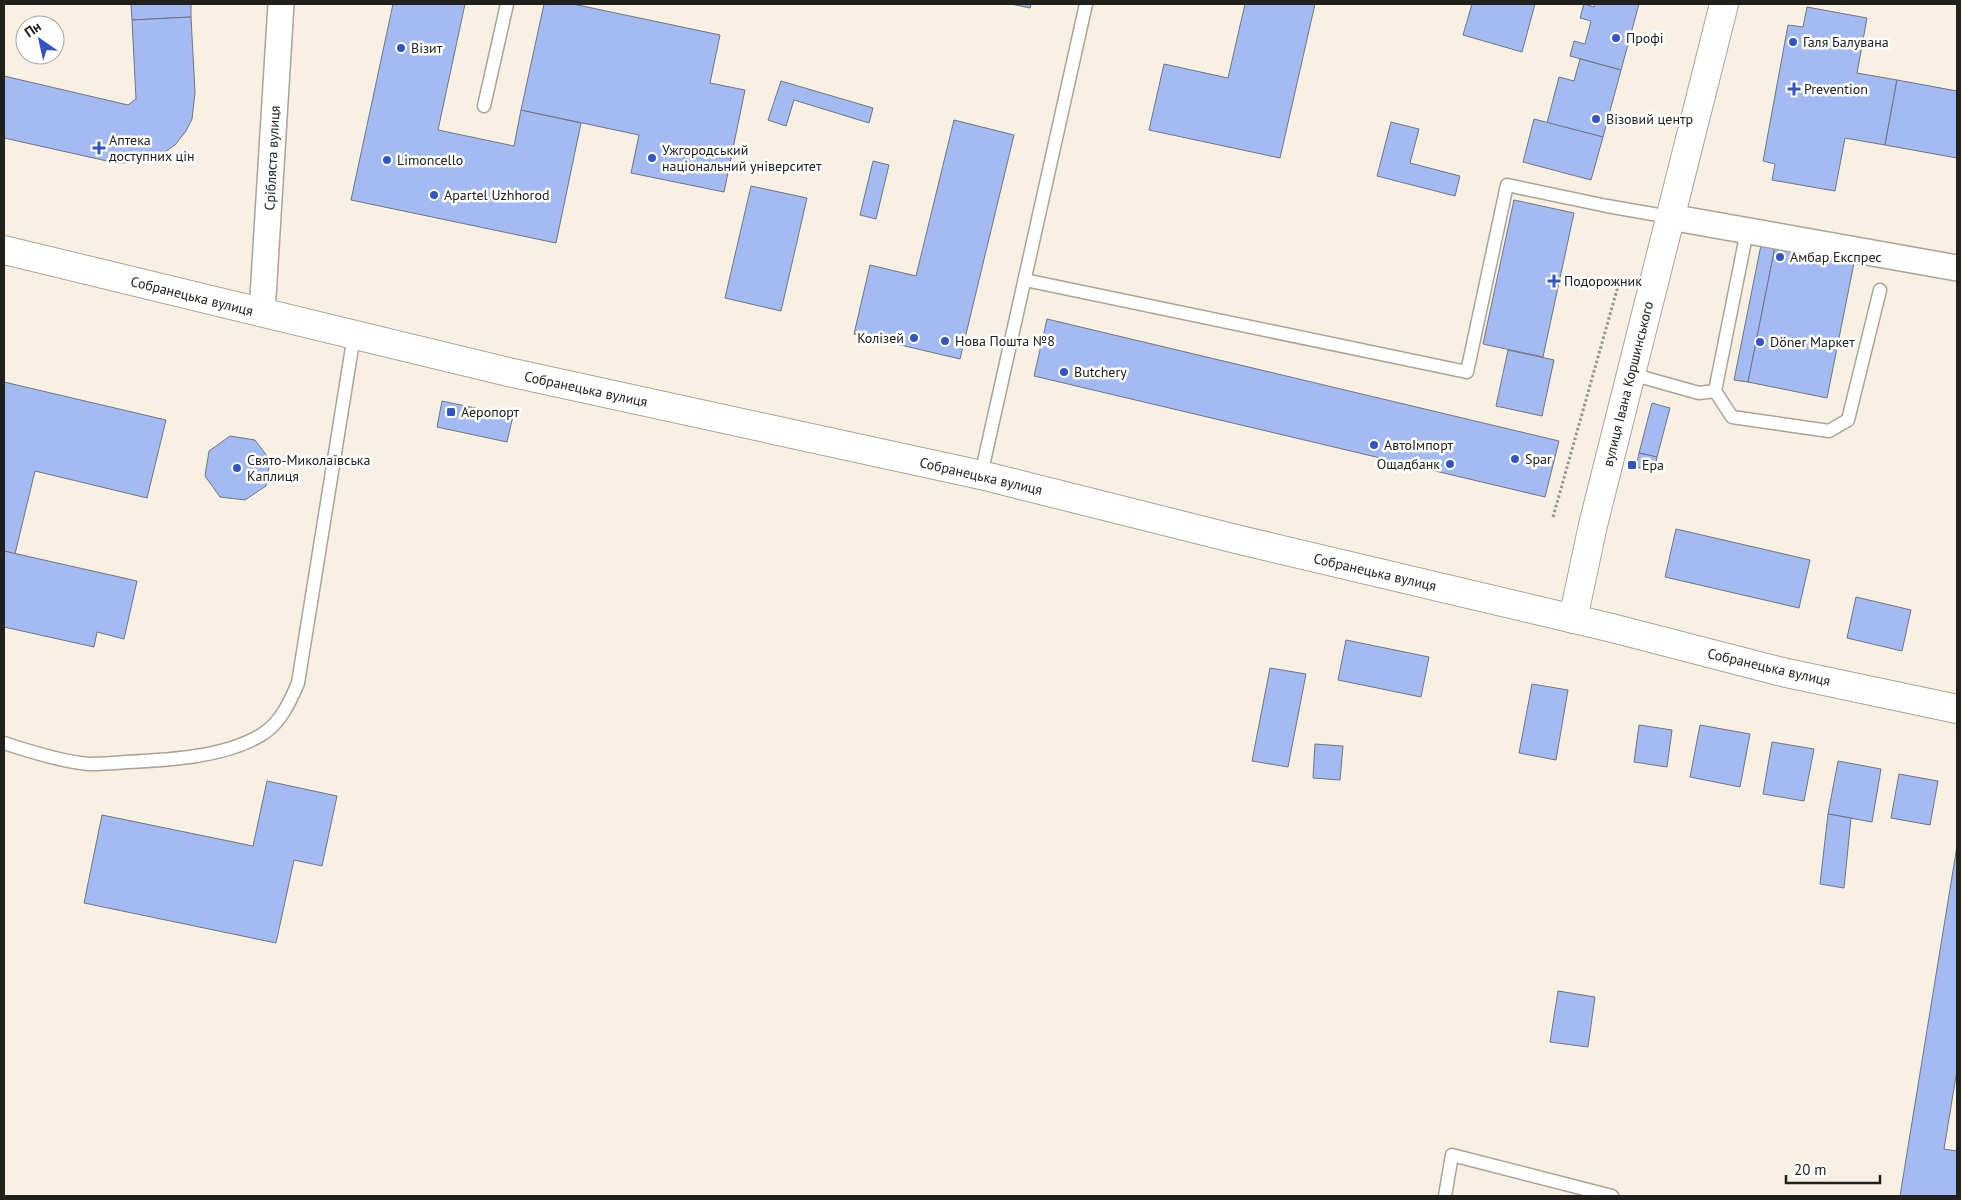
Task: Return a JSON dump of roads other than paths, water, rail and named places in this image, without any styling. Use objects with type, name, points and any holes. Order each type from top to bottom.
[{"type":"main road","name":"вулиця Івана Коршинського","points":[[1573,619],[1593,524],[1724,4]]},
{"type":"main road","name":"Собранецька вулиця","points":[[4,250],[508,372],[981,475],[1236,539],[1573,619],[1782,672],[1956,704]]},
{"type":"street","name":"Срібляста вулиця","points":[[262,313],[281,4]]},
{"type":"street","points":[[1670,217],[1957,268]]},
{"type":"lane","points":[[484,106],[507,4]]},
{"type":"lane","points":[[981,475],[1086,4]]},
{"type":"lane","points":[[1025,280],[1467,372],[1507,185],[1670,217]]},
{"type":"lane","points":[[1747,231],[1715,391],[1732,417],[1830,431],[1848,420],[1880,290]]},
{"type":"lane","points":[[4,743],[30,752],[88,764],[174,760],[239,746],[263,735],[277,722],[291,701],[298,683],[354,335]]},
{"type":"lane","points":[[1631,374],[1698,393],[1715,391]]},
{"type":"lane","points":[[1445,1196],[1452,1155],[1612,1196]]},
{"type":"place","name":"Профі","points":[[1616,38]]},
{"type":"place","name":"Галя Балувана","points":[[1793,42]]},
{"type":"place","name":"Візит","points":[[401,48]]},
{"type":"place","name":"Prevention","points":[[1794,89]]},
{"type":"place","name":"Візовий центр","points":[[1596,119]]},
{"type":"place","name":"Аптека доступних цін","points":[[99,148]]},
{"type":"place","name":"Ужгородський національний університет","points":[[652,158]]},
{"type":"place","name":"Limoncello","points":[[387,160]]},
{"type":"place","name":"Apartel Uzhhorod","points":[[434,195]]},
{"type":"place","name":"Амбар Експрес","points":[[1780,257]]},
{"type":"place","name":"Подорожник","points":[[1554,281]]},
{"type":"place","name":"Колізей","points":[[914,338]]},
{"type":"place","name":"Нова Пошта №8","points":[[945,341]]},
{"type":"place","name":"Döner Маркет","points":[[1760,342]]},
{"type":"place","name":"Butchery","points":[[1064,372]]},
{"type":"place","name":"Аеропорт","points":[[451,412]]},
{"type":"place","name":"АвтоІмпорт","points":[[1374,445]]},
{"type":"place","name":"Spar","points":[[1515,459]]},
{"type":"place","name":"Ощадбанк","points":[[1450,464]]},
{"type":"place","name":"Ера","points":[[1632,465]]},
{"type":"place","name":"Свято-Миколаївська Каплиця","points":[[237,468]]}]
